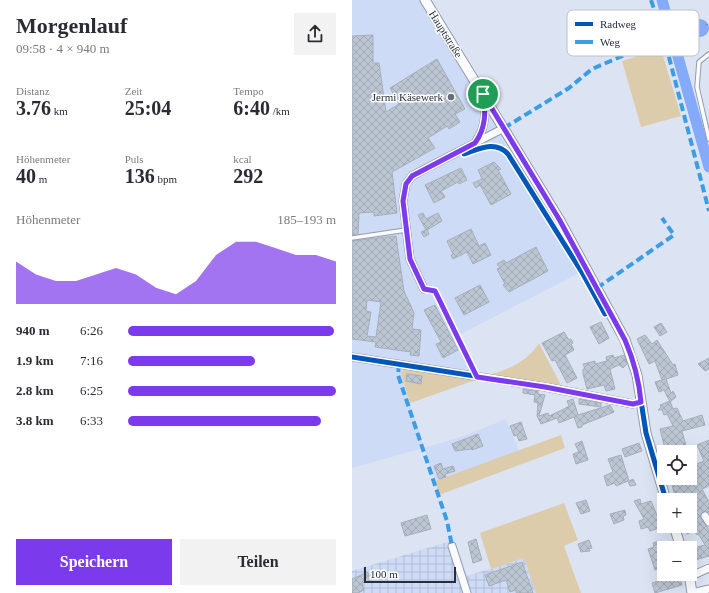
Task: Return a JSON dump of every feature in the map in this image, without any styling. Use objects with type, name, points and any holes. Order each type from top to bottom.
[{"type":"main road","name":"Hauptstraße","points":[[425,0],[577,250],[625,340],[637,375],[646,433],[664,493]]},
{"type":"main road","points":[[690,581],[692,593]]},
{"type":"street","points":[[475,143],[482,134],[485,120],[483,94]]},
{"type":"street","points":[[424,289],[410,259],[403,201],[406,184],[412,176],[504,128]]},
{"type":"street","points":[[352,357],[545,387],[633,404],[641,402]]},
{"type":"street","points":[[452,546],[467,593]]},
{"type":"street","points":[[697,572],[709,568]]},
{"type":"street","points":[[692,593],[709,589]]},
{"type":"lane","points":[[709,54],[699,62],[697,87],[709,138]]},
{"type":"lane","points":[[352,238],[407,230]]},
{"type":"path","points":[[424,289],[435,291],[477,377]]},
{"type":"shaded area","points":[[352,0],[420,0],[496,124],[511,155],[583,271],[459,335],[481,380],[478,379],[410,403],[424,448],[352,468]]},
{"type":"shaded area","points":[[638,56],[663,56],[681,116],[641,127],[622,61]]},
{"type":"shaded area","points":[[539,343],[562,387],[488,375],[517,364],[529,355]]},
{"type":"shaded area","points":[[407,367],[478,379],[410,403],[401,373]]},
{"type":"shaded area","points":[[506,419],[519,451],[435,481],[424,448],[461,437]]},
{"type":"shaded area","points":[[561,435],[565,448],[439,495],[435,481]]},
{"type":"shaded area","points":[[564,503],[578,540],[564,546],[581,593],[536,593],[524,558],[491,569],[480,533]]},
{"type":"shaded area","points":[[454,540],[467,576],[524,558],[536,593],[352,593],[352,571]]},
{"type":"water","points":[[699,19],[704,19],[709,24],[709,32],[707,35],[704,37],[699,37]]},
{"type":"building","points":[[373,35],[373,63],[379,63],[386,112],[399,104],[390,88],[437,59],[465,109],[455,114],[460,122],[449,129],[447,126],[428,138],[435,148],[392,172],[397,213],[374,216],[374,212],[359,213],[358,234],[352,235],[352,36]]},
{"type":"building","points":[[494,162],[501,169],[498,170],[511,194],[491,205],[480,185],[476,188],[473,183],[482,179],[478,170]]},
{"type":"building","points":[[461,168],[467,180],[459,184],[458,182],[441,191],[445,197],[434,203],[425,185]]},
{"type":"building","points":[[423,213],[426,219],[438,213],[442,221],[427,230],[429,234],[424,237],[421,232],[426,230],[418,215]]},
{"type":"building","points":[[471,229],[479,246],[485,243],[491,255],[473,264],[467,252],[453,259],[451,255],[453,254],[447,241]]},
{"type":"building","points":[[396,236],[404,291],[414,313],[412,329],[421,330],[419,356],[410,355],[411,352],[375,347],[376,342],[352,339],[352,241]],"holes":[[[367,300],[381,302],[376,337],[367,336],[371,312],[366,311]]]},
{"type":"building","points":[[536,247],[548,271],[509,292],[503,285],[505,284],[497,269],[500,268],[497,264],[504,260],[506,263]]},
{"type":"building","points":[[480,285],[489,302],[464,315],[455,298]]},
{"type":"building","points":[[435,305],[458,350],[443,358],[436,344],[441,342],[424,310]]},
{"type":"building","points":[[601,322],[609,338],[599,344],[590,327]]},
{"type":"building","points":[[661,323],[667,332],[660,336],[654,327]]},
{"type":"building","points":[[564,332],[573,343],[571,344],[574,350],[565,355],[577,378],[567,383],[555,360],[552,361],[542,343]]},
{"type":"building","points":[[645,335],[652,344],[657,340],[673,365],[675,364],[678,375],[666,379],[671,393],[673,391],[676,397],[670,402],[664,390],[659,392],[655,382],[662,380],[655,361],[649,364],[637,339]]},
{"type":"building","points":[[613,355],[614,358],[624,355],[627,364],[623,368],[619,365],[610,369],[615,389],[606,391],[604,385],[587,389],[583,374],[583,369],[585,369],[583,364],[595,361],[595,364],[607,361],[606,357]]},
{"type":"building","points":[[709,358],[709,369],[705,371],[698,364]]},
{"type":"building","points":[[407,374],[422,376],[421,384],[406,381]]},
{"type":"building","points":[[523,389],[538,391],[538,394],[545,395],[539,416],[548,413],[549,416],[562,410],[569,406],[567,401],[573,399],[578,415],[610,405],[614,412],[578,428],[574,417],[559,423],[557,418],[541,424],[537,416],[538,403],[534,402],[535,395],[523,393]]},
{"type":"building","points":[[579,399],[601,403],[601,407],[579,404]]},
{"type":"building","points":[[670,401],[673,409],[677,408],[683,421],[702,415],[705,425],[682,431],[686,445],[664,445],[660,429],[673,426],[667,414],[664,415],[662,410],[658,410],[661,407],[660,405]]},
{"type":"building","points":[[521,422],[527,439],[519,441],[517,435],[514,436],[510,426]]},
{"type":"building","points":[[478,434],[483,446],[472,450],[455,451],[452,444]]},
{"type":"building","points":[[709,440],[709,486],[702,489],[709,502],[709,512],[703,512],[700,516],[709,530],[709,556],[697,560],[697,547],[705,545],[699,535],[696,534],[697,493],[674,493],[672,485],[697,485],[697,464],[704,461],[697,445]]},
{"type":"building","points":[[582,441],[588,460],[576,464],[573,454],[579,452],[575,444]]},
{"type":"building","points":[[639,443],[642,451],[625,457],[622,449]]},
{"type":"building","points":[[621,455],[629,481],[633,479],[636,485],[630,486],[628,481],[616,486],[615,483],[607,486],[604,476],[613,472],[608,459]]},
{"type":"building","points":[[441,463],[443,469],[453,466],[455,471],[445,474],[446,477],[439,479],[434,466]]},
{"type":"building","points":[[640,499],[641,504],[651,501],[657,515],[657,529],[650,531],[648,527],[641,529],[639,521],[644,519],[634,501]]},
{"type":"building","points":[[586,500],[590,511],[581,514],[576,503]]},
{"type":"building","points":[[625,510],[626,515],[623,516],[624,520],[614,524],[610,514]]},
{"type":"building","points":[[427,515],[431,529],[405,536],[401,523]]},
{"type":"building","points":[[476,539],[482,560],[473,563],[468,542]]},
{"type":"building","points":[[589,540],[592,548],[589,549],[590,551],[581,552],[578,544]]},
{"type":"building","points":[[657,541],[657,569],[655,570],[648,549],[654,547],[653,543]]},
{"type":"building","points":[[522,562],[533,593],[517,593],[516,590],[510,592],[506,580],[489,586],[485,575]]},
{"type":"building","points":[[368,572],[370,581],[362,583],[364,590],[358,593],[352,593],[352,579]]},
{"type":"building","points":[[658,581],[681,581],[682,585],[655,593],[652,583]]},
{"type":"waterway","points":[[662,0],[665,10]]},
{"type":"waterway","points":[[678,56],[709,167]]},
{"type":"marked path","points":[[651,0],[654,10]]},
{"type":"marked path","points":[[504,128],[569,88],[592,69],[622,56]]},
{"type":"marked path","points":[[669,56],[709,211]]},
{"type":"marked path","points":[[597,288],[674,235],[662,218]]},
{"type":"marked path","points":[[399,364],[398,375],[447,521],[452,546]]},
{"type":"cycle path","points":[[462,150],[464,154],[481,148],[498,147],[508,154],[583,274],[605,314],[610,311],[632,357],[637,375],[646,433],[664,493]]},
{"type":"cycle path","points":[[352,357],[545,387],[633,404],[641,402]]},
{"type":"place","name":"Jermi Käsewerk","points":[[451,97]]},
{"type":"route","points":[[483,94],[559,219],[605,301],[632,357],[637,375],[641,402],[633,404],[585,393],[477,377],[435,291],[424,289],[414,270],[410,259],[403,201],[403,193],[406,184],[412,176],[475,143],[482,134],[485,120],[483,94]]}]
